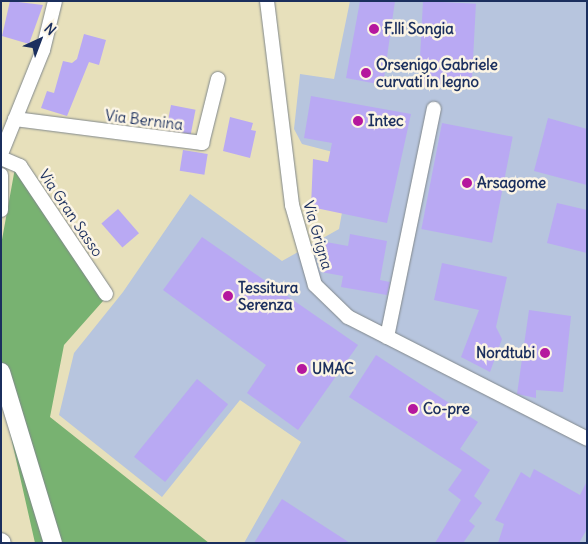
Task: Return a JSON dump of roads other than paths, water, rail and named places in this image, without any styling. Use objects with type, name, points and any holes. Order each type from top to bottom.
[{"type":"main road","points":[[1,372],[53,543]]},
{"type":"street","points":[[1,154],[43,50],[55,1]]},
{"type":"street","name":"Via Grigna","points":[[267,1],[292,205],[304,253],[315,285],[348,317],[587,439]]},
{"type":"street","name":"Via Bernina","points":[[15,119],[202,143],[218,79]]},
{"type":"street","points":[[387,337],[434,109]]},
{"type":"street","name":"Via Gran Sasso","points":[[1,158],[20,166],[106,294]]},
{"type":"street","points":[[1,175],[1,210]]},
{"type":"place","name":"F.lli Songia","points":[[374,29]]},
{"type":"place","name":"Orsenigo Gabriele curvati in legno","points":[[366,73]]},
{"type":"place","name":"Intec","points":[[358,121]]},
{"type":"place","name":"Arsagome","points":[[467,183]]},
{"type":"place","name":"Tessitura Serenza","points":[[228,296]]},
{"type":"place","name":"Nordtubi","points":[[545,353]]},
{"type":"place","name":"UMAC","points":[[302,369]]},
{"type":"place","name":"Co-pre","points":[[413,409]]}]
